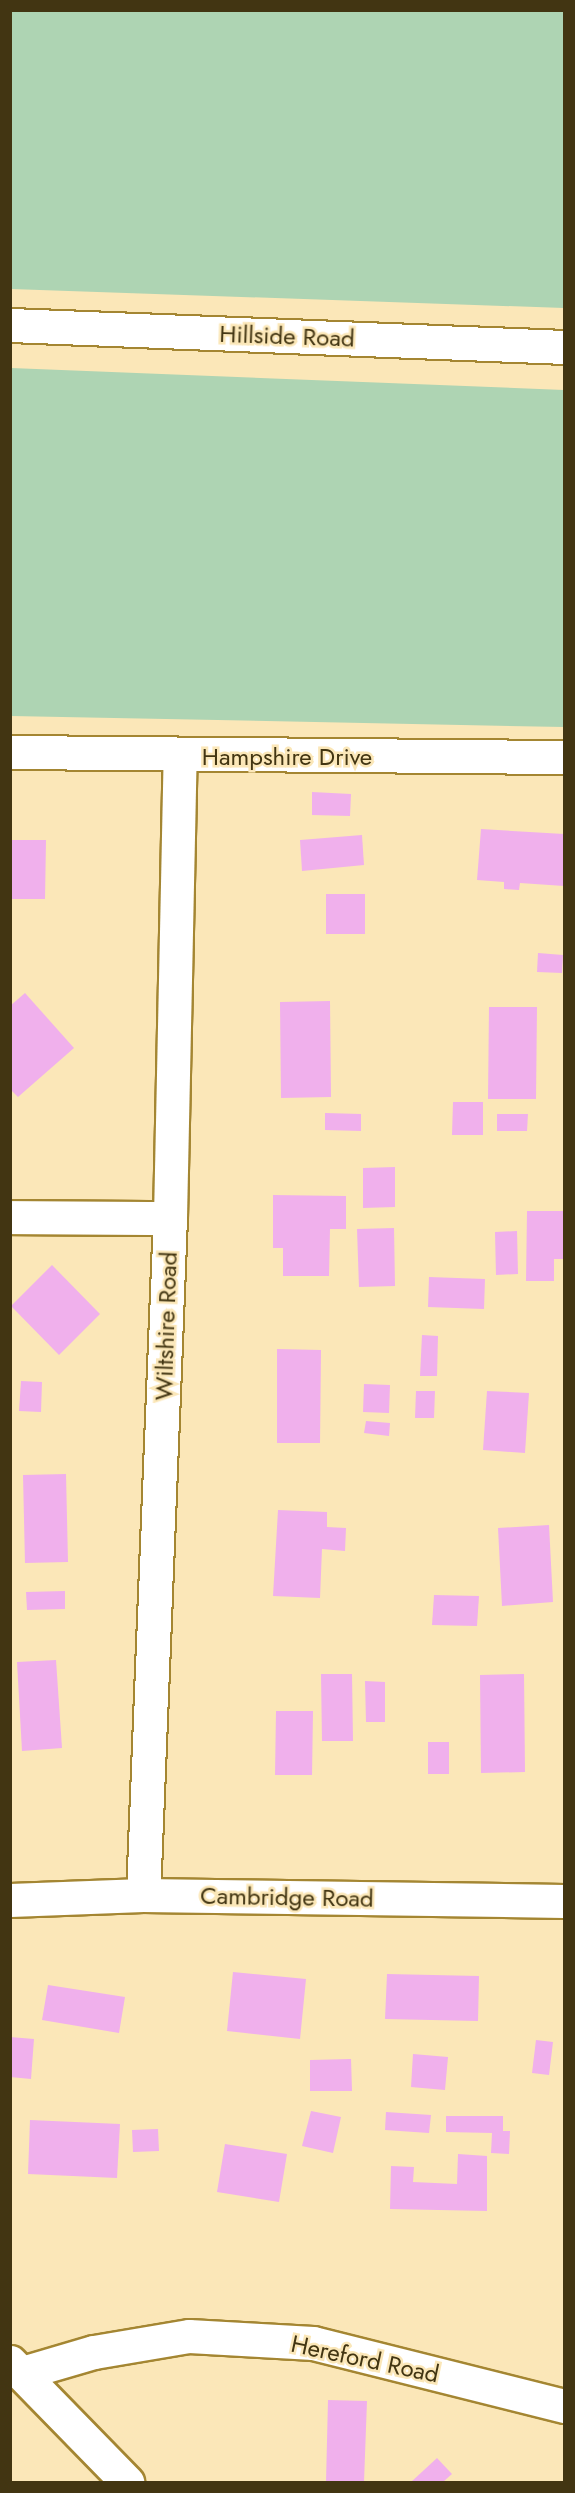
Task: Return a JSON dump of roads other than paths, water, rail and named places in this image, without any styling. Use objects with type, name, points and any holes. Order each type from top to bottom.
[{"type":"street","name":"Hillside Road","points":[[10,325],[564,346]]},
{"type":"street","name":"Hampshire Drive","points":[[10,752],[180,756],[564,757]]},
{"type":"street","name":"Wiltshire Road","points":[[143,1895],[170,1218],[180,756]]},
{"type":"street","points":[[10,1217],[170,1218]]},
{"type":"street","name":"Cambridge Road","points":[[10,1900],[143,1895],[564,1901]]},
{"type":"street","name":"Hereford Road","points":[[16,2367],[189,2336],[313,2343],[564,2406]]},
{"type":"street","points":[[16,2367],[127,2482]]}]
